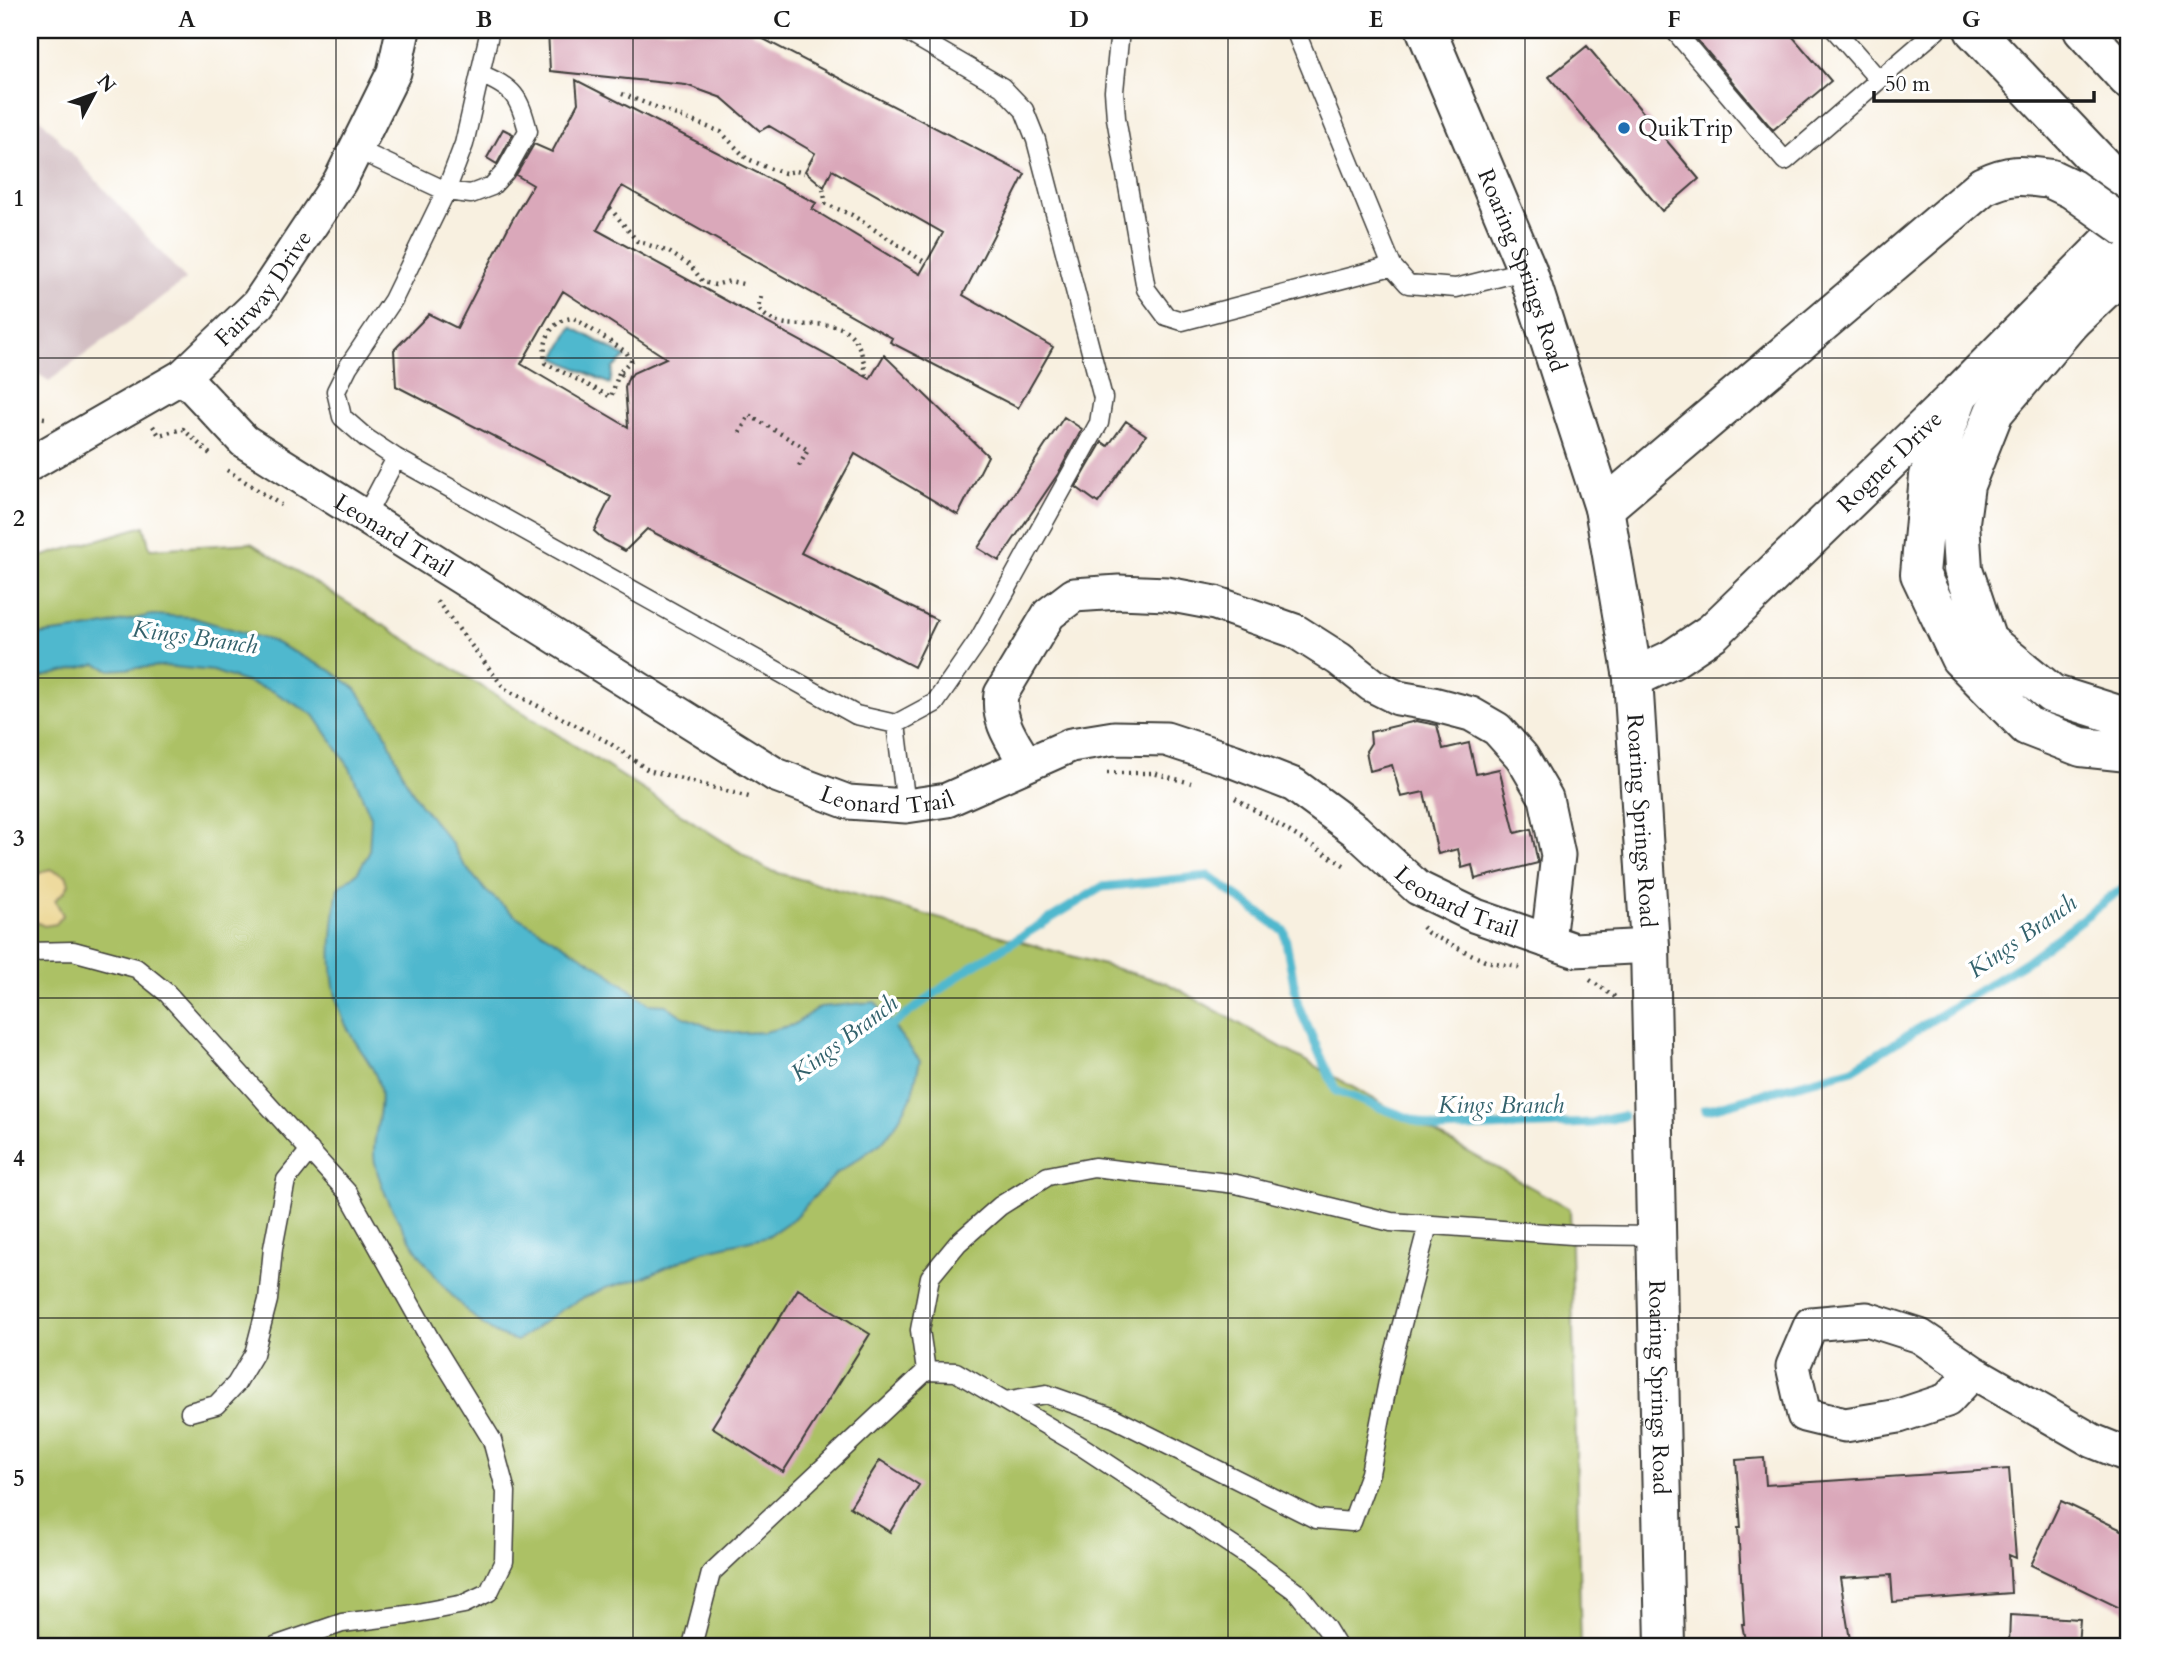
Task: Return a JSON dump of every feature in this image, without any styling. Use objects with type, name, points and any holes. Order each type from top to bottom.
[{"type":"street","name":"Fairway Drive","points":[[30,464],[183,376],[258,304],[340,181],[394,72],[403,30]]},
{"type":"street","name":"Roaring Springs Road","points":[[1426,30],[1527,270],[1604,508],[1633,678],[1650,946],[1665,1646]]},
{"type":"street","points":[[1974,30],[2128,193]]},
{"type":"street","points":[[1604,508],[1983,186],[2005,176],[2051,178],[2073,189],[2128,229]]},
{"type":"street","name":"Rogner Drive","points":[[1633,678],[1671,660],[1713,632],[1959,394],[2128,223]]},
{"type":"street","points":[[2128,267],[2071,321],[1994,412],[1965,485],[1960,522],[1963,569],[1987,641],[2052,694],[2128,718]]},
{"type":"street","name":"Leonard Trail","points":[[183,376],[244,441],[776,775],[848,802],[906,806],[947,800],[1071,745],[1114,738],[1166,739],[1294,785],[1355,830],[1418,888],[1476,916],[1574,950],[1650,946]]},
{"type":"street","points":[[1959,394],[1929,476],[1920,574],[1931,598],[1960,659],[2027,726],[2081,747],[2128,752]]},
{"type":"street","points":[[1026,764],[1003,725],[999,708],[1001,694],[1048,614],[1061,603],[1074,595],[1090,593],[1167,594],[1215,603],[1256,616],[1295,631],[1389,694],[1471,714],[1497,730],[1522,757],[1546,798],[1558,855],[1548,941]]},
{"type":"street","points":[[1973,1372],[1947,1399],[1899,1416],[1845,1425],[1804,1415],[1793,1366],[1811,1324],[1867,1318],[1920,1336],[1973,1372],[2093,1441],[2128,1455]]},
{"type":"lane","points":[[490,30],[464,144],[446,191],[393,300],[348,367],[337,391],[342,417],[366,439],[396,458],[856,715],[896,724],[935,703],[978,641],[1099,424],[1103,398],[1036,140],[1024,110],[1002,86],[904,30]]},
{"type":"lane","points":[[1120,30],[1114,91],[1116,118],[1146,289],[1166,317],[1182,321],[1392,266]]},
{"type":"lane","points":[[1295,30],[1392,266],[1408,284],[1456,288],[1527,270]]},
{"type":"lane","points":[[1674,30],[1785,160],[1937,30]]},
{"type":"lane","points":[[1835,30],[1879,80]]},
{"type":"lane","points":[[356,149],[446,191],[471,194],[492,186],[505,173],[528,131],[521,105],[509,89],[480,74]]},
{"type":"lane","points":[[365,517],[396,458]]},
{"type":"lane","points":[[896,724],[906,806]]},
{"type":"lane","points":[[30,952],[73,951],[136,968],[167,993],[348,1194],[430,1339],[492,1440],[506,1492],[504,1561],[489,1592],[464,1604],[342,1623],[275,1646]]},
{"type":"lane","points":[[190,1412],[216,1405],[236,1384],[254,1354],[268,1300],[273,1248],[286,1180],[310,1150]]},
{"type":"lane","points":[[926,1371],[920,1330],[930,1277],[958,1243],[1000,1206],[1048,1176],[1094,1167],[1236,1184],[1391,1222],[1572,1236],[1657,1237]]},
{"type":"lane","points":[[1005,1401],[1046,1394],[1114,1418],[1316,1519],[1352,1522],[1370,1473],[1391,1366],[1428,1225]]},
{"type":"lane","points":[[692,1646],[712,1573],[926,1371],[956,1372],[1081,1446],[1248,1556],[1297,1592],[1326,1628],[1336,1646]]},
{"type":"path","points":[[622,94],[721,132],[746,158],[768,168],[785,173],[804,173]]},
{"type":"path","points":[[822,189],[826,204],[852,215],[926,263]]},
{"type":"path","points":[[610,208],[637,241],[668,252],[691,266],[703,282],[715,285],[730,281],[743,284]]},
{"type":"path","points":[[761,297],[758,308],[766,319],[782,324],[839,326],[850,334],[862,350],[866,377]]},
{"type":"path","points":[[565,318],[574,318],[626,352],[631,360],[619,373],[611,397],[545,363],[543,349],[547,334],[565,318]]},
{"type":"path","points":[[619,373],[629,377]]},
{"type":"path","points":[[137,403],[159,435],[183,429],[213,457]]},
{"type":"path","points":[[30,413],[50,419]]},
{"type":"path","points":[[740,433],[749,415],[808,450],[799,466]]},
{"type":"path","points":[[223,466],[289,510]]},
{"type":"path","points":[[437,600],[505,689],[608,742],[648,770],[737,792],[761,802]]},
{"type":"path","points":[[1101,774],[1153,773],[1201,785]]},
{"type":"path","points":[[1225,792],[1352,871]]},
{"type":"path","points":[[1419,925],[1428,933],[1485,961],[1526,968]]},
{"type":"path","points":[[1581,973],[1624,1003]]},
{"type":"shaded area","points":[[30,107],[186,280],[49,381],[30,369]]},
{"type":"green space","points":[[144,526],[150,549],[251,543],[510,704],[768,870],[1167,983],[1570,1209],[1581,1646],[30,1646],[30,560]]},
{"type":"sand","points":[[50,869],[66,875],[69,884],[55,900],[63,915],[56,924],[44,926],[30,919],[30,877]]},
{"type":"water","points":[[572,327],[626,357],[613,368],[610,384],[555,358]]},
{"type":"water","points":[[152,615],[191,617],[272,641],[330,670],[356,689],[385,732],[405,779],[420,804],[486,891],[513,914],[603,969],[649,1004],[666,1005],[682,1016],[709,1027],[737,1033],[764,1032],[793,1025],[820,1007],[875,1002],[920,1061],[911,1098],[894,1128],[881,1143],[836,1174],[793,1219],[768,1236],[703,1251],[642,1278],[606,1288],[564,1308],[517,1341],[492,1331],[456,1299],[421,1256],[392,1208],[375,1163],[374,1145],[380,1089],[371,1067],[342,1016],[336,998],[332,962],[338,888],[357,873],[369,853],[371,817],[350,768],[314,715],[272,691],[213,671],[163,666],[111,670],[96,664],[30,680],[30,636],[91,628]]},
{"type":"building","points":[[548,30],[746,30],[1025,174],[963,295],[1053,347],[1018,408],[890,342],[892,338],[622,186],[597,230],[870,379],[884,355],[988,456],[958,515],[855,454],[801,553],[937,620],[914,667],[647,529],[625,551],[604,540],[594,531],[611,497],[396,386],[394,350],[429,314],[457,328],[533,185],[516,175],[534,144],[552,152],[578,103],[576,80],[816,203],[812,209],[920,274],[943,233],[832,170],[824,187],[805,171],[815,153],[769,126],[760,131],[722,98],[686,85],[550,71]],"holes":[[[563,291],[666,358],[633,373],[627,381],[625,387],[628,427],[521,364]]]},
{"type":"building","name":"QuikTrip","points":[[1689,30],[1787,30],[1831,81],[1773,130]]},
{"type":"building","name":"QuikTrip","points":[[1587,46],[1699,179],[1662,211],[1549,77]]},
{"type":"building","points":[[503,129],[513,134],[497,164],[487,158]]},
{"type":"building","points":[[1064,417],[1082,429],[1058,474],[999,561],[978,548]]},
{"type":"building","points":[[1126,421],[1146,435],[1098,503],[1076,487],[1102,442],[1108,446]]},
{"type":"building","points":[[1416,721],[1437,725],[1443,749],[1469,743],[1476,774],[1499,769],[1515,833],[1531,829],[1538,863],[1475,879],[1472,865],[1462,868],[1458,849],[1438,854],[1424,792],[1401,797],[1392,765],[1370,771],[1366,751],[1371,743],[1370,732]]},
{"type":"building","points":[[798,1289],[870,1334],[783,1472],[712,1427]]},
{"type":"building","points":[[1764,1458],[1766,1485],[2009,1469],[2016,1558],[2009,1555],[2011,1593],[1893,1602],[1891,1575],[1840,1578],[1851,1646],[1746,1646],[1742,1624],[1738,1528],[1741,1528],[1736,1460]]},
{"type":"building","points":[[880,1460],[919,1485],[890,1532],[850,1507]]},
{"type":"building","points":[[2061,1501],[2128,1533],[2128,1612],[2031,1565]]},
{"type":"building","points":[[2010,1615],[2080,1619],[2078,1646],[2009,1646]]},
{"type":"waterway","name":"Kings Branch","points":[[884,1031],[968,969],[1102,887],[1209,876],[1284,931],[1298,1005],[1336,1091],[1438,1129],[1592,1123],[1623,1116]]},
{"type":"waterway","name":"Kings Branch","points":[[1705,1110],[1853,1069],[2027,961],[2128,884]]},
{"type":"place","name":"QuikTrip","points":[[1624,128]]}]
